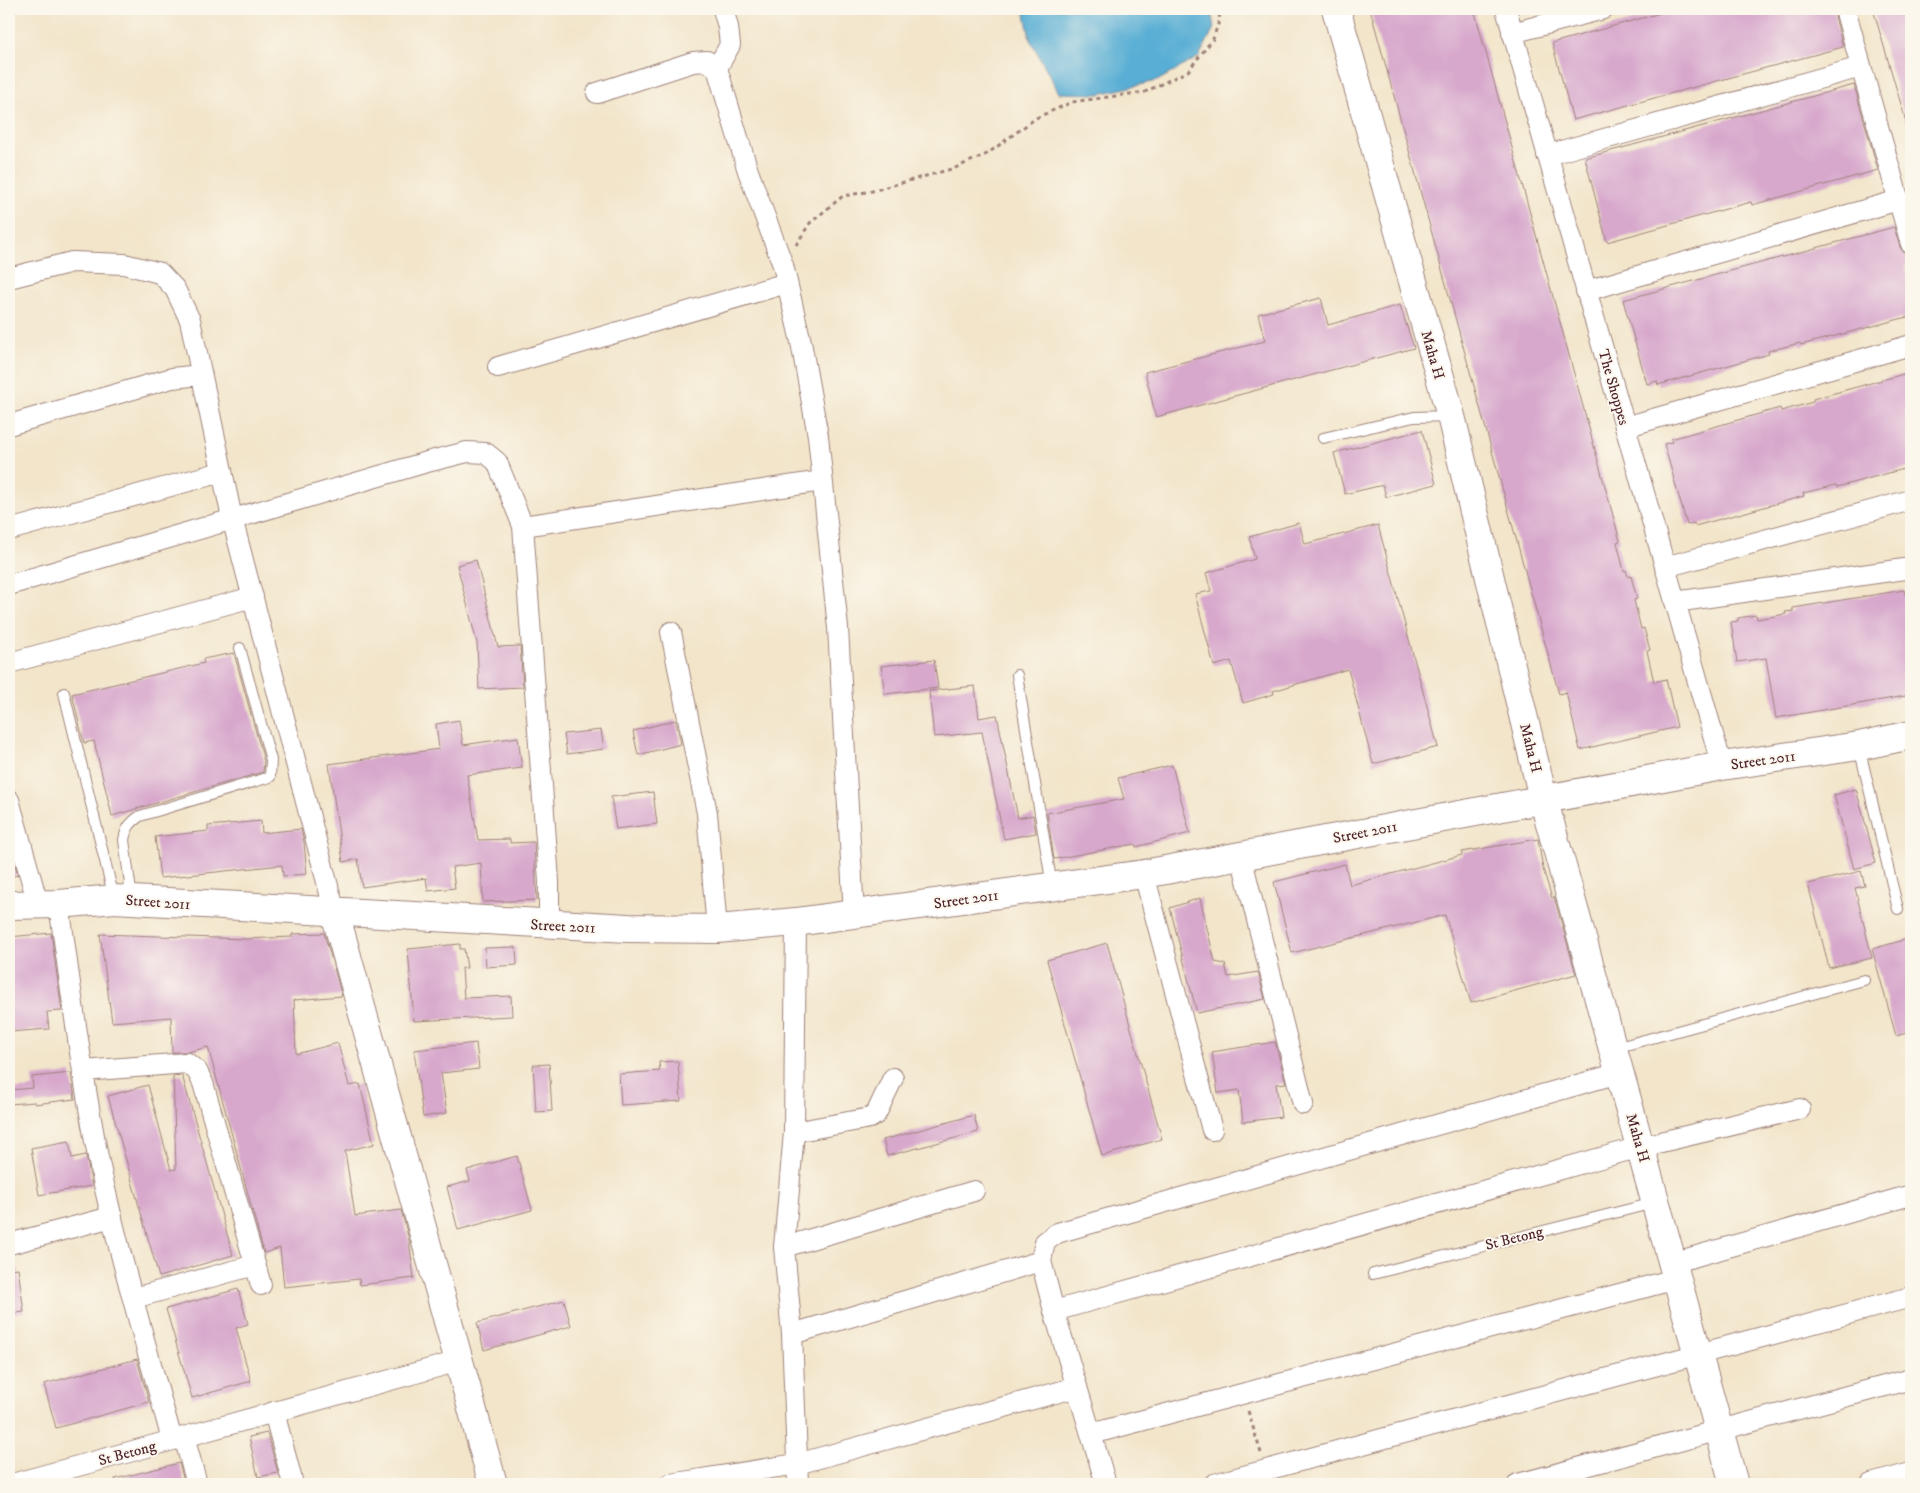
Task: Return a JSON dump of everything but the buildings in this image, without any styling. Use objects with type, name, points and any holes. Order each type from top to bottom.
[{"type":"street","points":[[717,68],[730,45],[723,9]]},
{"type":"street","name":"Maha H","points":[[1336,9],[1451,416],[1543,798],[1734,1484]]},
{"type":"street","name":"The Shoppes","points":[[1506,9],[1722,766]]},
{"type":"street","points":[[1512,33],[1603,9]]},
{"type":"street","points":[[1845,9],[1911,244]]},
{"type":"street","points":[[598,93],[693,62],[706,61],[717,68],[748,171],[785,274],[801,342],[818,436],[838,628],[854,915]]},
{"type":"street","points":[[1547,155],[1861,67]]},
{"type":"street","points":[[1586,291],[1899,200]]},
{"type":"street","points":[[9,278],[72,262],[124,264],[160,273],[175,289],[190,320],[232,518],[252,597],[335,913],[493,1484]]},
{"type":"street","points":[[498,367],[785,274]]},
{"type":"street","points":[[1625,427],[1911,345]]},
{"type":"street","points":[[9,424],[172,378],[201,375]]},
{"type":"street","points":[[9,585],[232,518],[467,452],[486,453],[496,462],[523,526],[549,881],[548,925]]},
{"type":"street","points":[[9,530],[222,472]]},
{"type":"street","points":[[523,526],[822,481]]},
{"type":"street","points":[[1665,567],[1911,500]]},
{"type":"street","points":[[1675,602],[1911,568]]},
{"type":"street","points":[[9,663],[252,597]]},
{"type":"street","points":[[671,632],[707,813],[717,929]]},
{"type":"street","name":"Street 2011","points":[[9,905],[123,900],[628,928],[717,929],[796,922],[1144,874],[1543,798],[1722,766],[1859,746],[1911,735]]},
{"type":"street","points":[[9,800],[48,904],[83,1071],[99,1162],[134,1298],[178,1439],[197,1484]]},
{"type":"street","points":[[1241,856],[1303,1104]]},
{"type":"street","points":[[1144,874],[1212,1130]]},
{"type":"street","points":[[796,922],[794,1132],[784,1247],[792,1334],[798,1484]]},
{"type":"street","points":[[1106,1484],[1054,1311],[1041,1261],[1045,1242],[1057,1233],[1616,1061]]},
{"type":"street","points":[[83,1071],[187,1063],[197,1071],[203,1083],[261,1285]]},
{"type":"street","points":[[794,1132],[870,1118],[876,1114],[893,1078]]},
{"type":"street","points":[[1054,1311],[1640,1147],[1800,1109]]},
{"type":"street","points":[[784,1247],[974,1192]]},
{"type":"street","points":[[1091,1434],[1243,1394],[1674,1271],[1911,1194]]},
{"type":"street","points":[[9,1244],[112,1217]]},
{"type":"street","points":[[792,1334],[1041,1261]]},
{"type":"street","points":[[134,1298],[255,1265]]},
{"type":"street","points":[[1214,1484],[1698,1356],[1911,1297]]},
{"type":"street","name":"St Betong","points":[[12,1484],[459,1361]]},
{"type":"street","points":[[1518,1484],[1911,1379]]},
{"type":"street","points":[[670,1484],[797,1464],[1077,1387]]},
{"type":"street","points":[[274,1412],[293,1484]]},
{"type":"street","points":[[1870,1484],[1911,1473]]},
{"type":"lane","points":[[1323,438],[1414,418],[1451,416]]},
{"type":"lane","points":[[123,900],[124,840],[125,832],[130,824],[140,816],[270,777],[271,760],[240,648]]},
{"type":"lane","points":[[1017,675],[1052,887]]},
{"type":"lane","points":[[64,693],[123,900]]},
{"type":"lane","points":[[1859,746],[1898,909]]},
{"type":"lane","points":[[1616,1061],[1864,980]]},
{"type":"lane","name":"St Betong","points":[[1373,1274],[1656,1203]]},
{"type":"path","points":[[785,274],[810,223],[844,196],[872,191],[955,168],[987,154],[1036,118],[1072,102],[1145,92],[1188,72],[1213,39],[1220,18],[1217,9]]},
{"type":"path","points":[[1243,1394],[1266,1470]]},
{"type":"water","points":[[1024,9],[1211,9],[1214,28],[1199,57],[1157,81],[1099,94],[1059,93],[1030,39]]}]
